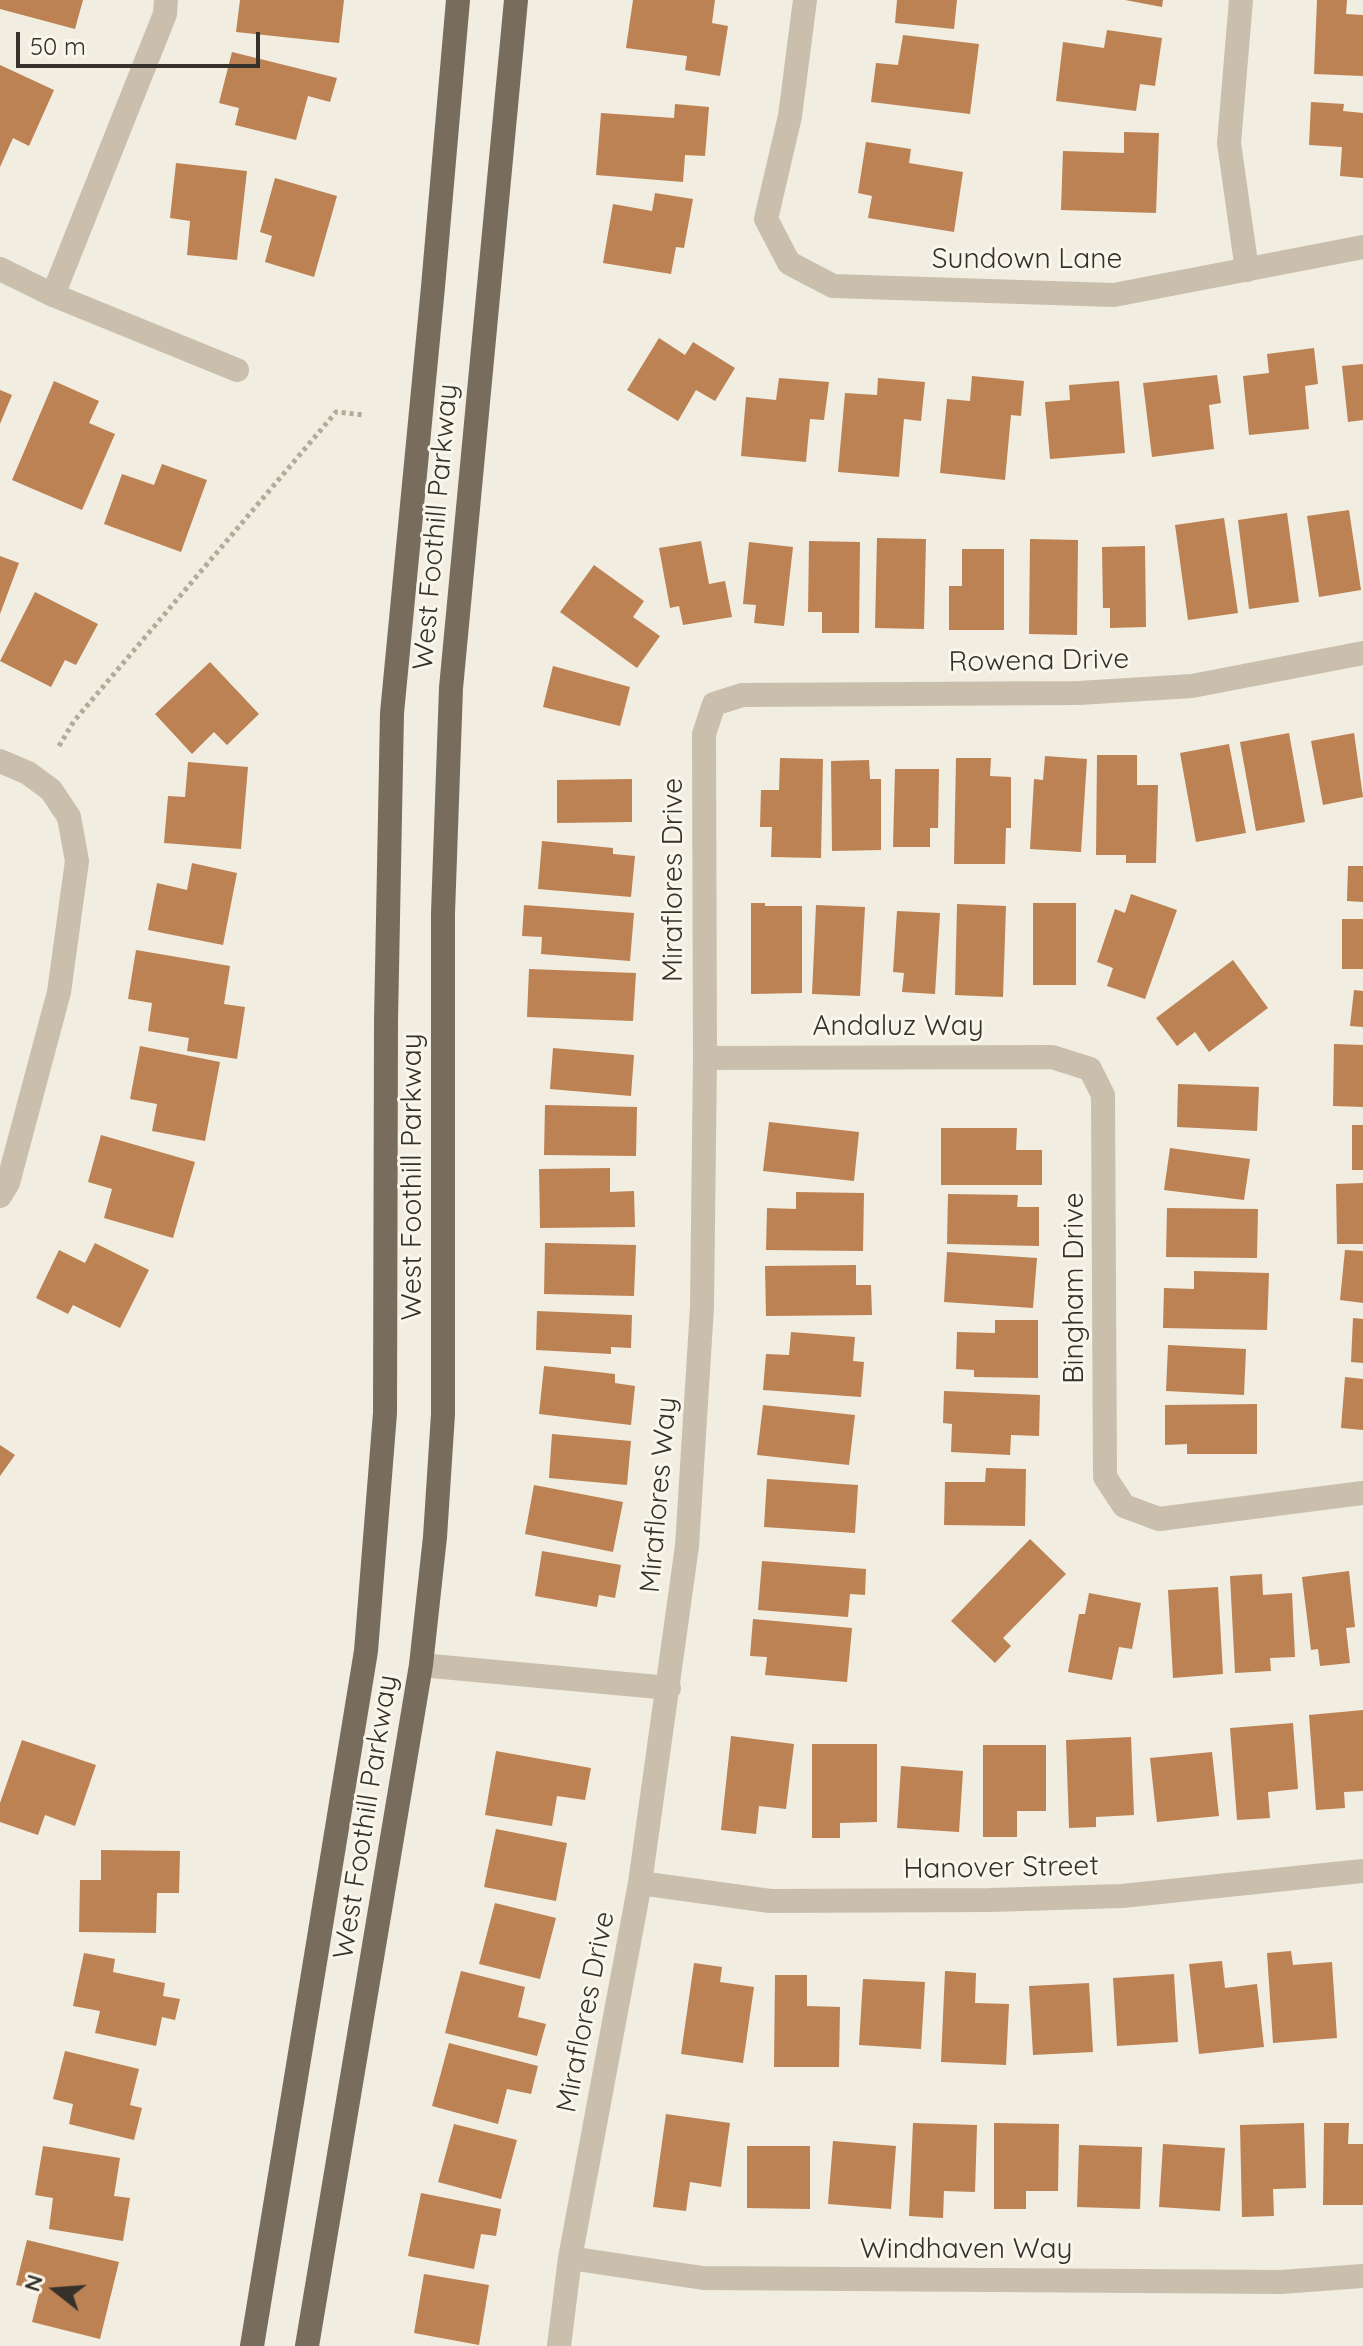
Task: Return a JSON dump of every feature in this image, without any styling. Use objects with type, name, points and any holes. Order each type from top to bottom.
[{"type":"main road","name":"West Foothill Parkway","points":[[252,2346],[366,1651],[385,1413],[386,1021],[392,713],[458,0]]},
{"type":"main road","name":"West Foothill Parkway","points":[[307,2346],[421,1665],[435,1537],[443,1414],[443,913],[451,688],[516,0]]},
{"type":"street","points":[[53,295],[165,14],[166,0]]},
{"type":"street","name":"Sundown Lane","points":[[805,0],[790,116],[766,219],[789,263],[833,286],[1114,295],[1363,247]]},
{"type":"street","points":[[1241,0],[1229,143],[1247,270]]},
{"type":"street","points":[[0,269],[53,295],[237,370]]},
{"type":"street","name":"Rowena Drive","points":[[714,704],[742,695],[1079,693],[1192,686],[1363,653]]},
{"type":"street","name":"Miraflores Drive","points":[[705,1058],[704,734],[714,704]]},
{"type":"street","points":[[0,761],[28,773],[51,790],[69,817],[77,861],[59,992],[8,1183],[0,1196]]},
{"type":"street","name":"Andaluz Way","points":[[705,1058],[1052,1057],[1090,1069]]},
{"type":"street","name":"Miraflores Way","points":[[669,1688],[687,1546],[702,1307],[705,1058]]},
{"type":"street","name":"Bingham Drive","points":[[1090,1069],[1103,1095],[1105,1477],[1124,1506],[1159,1519],[1363,1493]]},
{"type":"street","points":[[421,1665],[669,1688]]},
{"type":"street","name":"Miraflores Drive","points":[[559,2346],[570,2258],[640,1883],[669,1688]]},
{"type":"street","name":"Hanover Street","points":[[640,1883],[770,1901],[990,1900],[1122,1896],[1363,1871]]},
{"type":"street","name":"Windhaven Way","points":[[570,2258],[703,2278],[1281,2282],[1363,2276]]},
{"type":"path","points":[[59,746],[74,721],[336,412],[364,415]]},
{"type":"building","points":[[0,0],[83,0],[75,29],[0,9]]},
{"type":"building","points":[[240,0],[344,0],[339,43],[236,32]]},
{"type":"building","points":[[633,0],[715,0],[712,23],[728,26],[720,76],[685,70],[687,56],[626,48]]},
{"type":"building","points":[[897,0],[957,0],[954,29],[895,23]]},
{"type":"building","points":[[1125,0],[1163,0],[1162,7]]},
{"type":"building","points":[[1317,0],[1347,0],[1346,14],[1363,15],[1363,76],[1314,74]]},
{"type":"building","points":[[1107,30],[1162,38],[1155,86],[1140,84],[1136,111],[1056,101],[1063,42],[1104,48]]},
{"type":"building","points":[[903,35],[979,44],[970,114],[871,102],[876,63],[898,65]]},
{"type":"building","points":[[232,52],[337,78],[330,102],[308,96],[296,140],[235,125],[239,108],[219,103]]},
{"type":"building","points":[[0,65],[54,90],[29,146],[13,138],[0,167]]},
{"type":"building","points":[[1311,102],[1344,104],[1343,111],[1363,113],[1363,178],[1340,176],[1342,147],[1309,145]]},
{"type":"building","points":[[675,104],[709,107],[705,156],[685,155],[683,182],[596,175],[601,113],[674,118]]},
{"type":"building","points":[[1124,132],[1159,133],[1156,213],[1061,210],[1063,151],[1124,153]]},
{"type":"building","points":[[866,142],[911,149],[909,163],[963,172],[954,232],[868,218],[872,196],[858,193]]},
{"type":"building","points":[[176,163],[247,171],[237,260],[187,255],[190,221],[170,218]]},
{"type":"building","points":[[275,178],[337,196],[314,277],[265,262],[272,236],[260,232]]},
{"type":"building","points":[[655,193],[693,199],[684,248],[676,247],[671,274],[603,263],[613,204],[652,211]]},
{"type":"building","points":[[659,338],[685,355],[693,342],[735,368],[715,401],[696,390],[678,421],[627,390]]},
{"type":"building","points":[[1314,348],[1318,384],[1305,386],[1309,429],[1249,435],[1243,376],[1269,373],[1267,354]]},
{"type":"building","points":[[1363,364],[1363,420],[1348,422],[1342,366]]},
{"type":"building","points":[[1217,375],[1221,403],[1209,405],[1214,449],[1152,457],[1143,383]]},
{"type":"building","points":[[972,376],[1024,381],[1021,416],[1011,415],[1005,480],[940,473],[947,399],[970,401]]},
{"type":"building","points":[[779,378],[829,382],[824,420],[810,419],[806,462],[741,456],[746,397],[776,400]]},
{"type":"building","points":[[878,378],[925,382],[921,421],[904,419],[899,477],[838,472],[845,393],[877,395]]},
{"type":"building","points":[[54,381],[99,401],[89,423],[115,434],[82,510],[12,480]]},
{"type":"building","points":[[1119,381],[1125,453],[1050,459],[1045,402],[1070,400],[1069,385]]},
{"type":"building","points":[[0,390],[12,395],[0,424]]},
{"type":"building","points":[[162,464],[207,480],[181,552],[104,524],[122,474],[154,485]]},
{"type":"building","points":[[1349,510],[1361,590],[1319,597],[1307,516]]},
{"type":"building","points":[[1287,513],[1299,602],[1249,609],[1238,520]]},
{"type":"building","points":[[1224,518],[1238,613],[1188,620],[1175,525]]},
{"type":"building","points":[[877,538],[926,539],[924,629],[875,628]]},
{"type":"building","points":[[1030,539],[1078,540],[1077,635],[1029,634]]},
{"type":"building","points":[[701,541],[709,584],[725,581],[732,617],[683,625],[679,606],[670,608],[659,548]]},
{"type":"building","points":[[809,541],[860,542],[859,633],[822,633],[822,612],[808,612]]},
{"type":"building","points":[[749,542],[793,547],[784,626],[754,623],[756,605],[743,604]]},
{"type":"building","points":[[1145,546],[1146,627],[1110,628],[1110,608],[1103,608],[1102,547]]},
{"type":"building","points":[[962,549],[1004,549],[1004,630],[949,630],[949,586],[962,586]]},
{"type":"building","points":[[0,556],[19,563],[0,614]]},
{"type":"building","points":[[594,565],[644,601],[633,617],[660,636],[637,668],[560,612]]},
{"type":"building","points":[[35,592],[98,624],[76,665],[65,660],[51,687],[0,661]]},
{"type":"building","points":[[210,662],[259,714],[227,745],[214,732],[192,754],[155,714]]},
{"type":"building","points":[[553,666],[630,687],[620,726],[543,707]]},
{"type":"building","points":[[1289,733],[1305,822],[1256,831],[1240,742]]},
{"type":"building","points":[[1354,733],[1363,797],[1323,805],[1311,741]]},
{"type":"building","points":[[1229,744],[1246,833],[1196,842],[1180,753]]},
{"type":"building","points":[[1097,755],[1137,755],[1137,785],[1158,785],[1156,863],[1126,863],[1126,855],[1096,855]]},
{"type":"building","points":[[1045,756],[1087,759],[1081,852],[1030,849],[1034,779],[1043,780]]},
{"type":"building","points":[[780,758],[823,759],[821,858],[771,857],[772,827],[760,827],[761,790],[779,790]]},
{"type":"building","points":[[956,758],[991,758],[990,776],[1011,777],[1011,828],[1006,828],[1005,864],[954,864]]},
{"type":"building","points":[[869,760],[870,779],[881,779],[881,850],[832,851],[831,761]]},
{"type":"building","points":[[188,762],[248,767],[241,849],[164,843],[168,796],[185,797]]},
{"type":"building","points":[[895,769],[939,769],[938,828],[930,828],[930,847],[893,847]]},
{"type":"building","points":[[632,779],[632,822],[557,823],[557,780]]},
{"type":"building","points":[[542,841],[613,848],[613,854],[635,856],[631,897],[538,889]]},
{"type":"building","points":[[192,863],[237,873],[223,945],[148,930],[157,883],[187,890]]},
{"type":"building","points":[[1348,866],[1363,866],[1363,902],[1347,901]]},
{"type":"building","points":[[1131,894],[1177,910],[1145,999],[1107,986],[1113,968],[1097,962],[1115,909],[1125,913]]},
{"type":"building","points":[[751,903],[802,906],[802,993],[751,994]]},
{"type":"building","points":[[1033,903],[1076,903],[1076,985],[1033,985]]},
{"type":"building","points":[[957,904],[1006,906],[1003,997],[955,995]]},
{"type":"building","points":[[524,905],[634,913],[630,961],[541,954],[542,937],[522,936]]},
{"type":"building","points":[[816,905],[865,907],[860,996],[812,994]]},
{"type":"building","points":[[897,911],[940,913],[935,994],[902,992],[904,973],[893,972]]},
{"type":"building","points":[[1342,919],[1363,919],[1363,969],[1342,969]]},
{"type":"building","points":[[136,950],[230,966],[224,1004],[245,1007],[237,1059],[187,1051],[189,1038],[148,1031],[152,1003],[128,999]]},
{"type":"building","points":[[1233,960],[1268,1008],[1209,1052],[1195,1032],[1177,1046],[1156,1018]]},
{"type":"building","points":[[529,969],[636,973],[633,1021],[527,1017]]},
{"type":"building","points":[[1354,990],[1363,991],[1363,1027],[1350,1026]]},
{"type":"building","points":[[1334,1044],[1363,1045],[1363,1107],[1333,1106]]},
{"type":"building","points":[[140,1046],[220,1062],[205,1141],[152,1131],[157,1104],[130,1099]]},
{"type":"building","points":[[553,1048],[634,1055],[631,1096],[550,1089]]},
{"type":"building","points":[[1178,1084],[1259,1087],[1257,1131],[1177,1127]]},
{"type":"building","points":[[545,1105],[637,1107],[636,1156],[544,1155]]},
{"type":"building","points":[[769,1122],[859,1132],[854,1181],[763,1171]]},
{"type":"building","points":[[1352,1125],[1363,1125],[1363,1170],[1352,1170]]},
{"type":"building","points":[[941,1128],[1017,1128],[1016,1150],[1042,1150],[1042,1185],[941,1185]]},
{"type":"building","points":[[101,1135],[195,1162],[173,1238],[104,1218],[112,1189],[88,1182]]},
{"type":"building","points":[[1170,1148],[1250,1159],[1244,1200],[1164,1190]]},
{"type":"building","points":[[610,1168],[610,1192],[634,1191],[635,1227],[540,1228],[539,1169]]},
{"type":"building","points":[[1363,1183],[1363,1244],[1337,1244],[1336,1184]]},
{"type":"building","points":[[796,1192],[864,1193],[863,1251],[766,1250],[767,1208],[796,1209]]},
{"type":"building","points":[[948,1194],[1018,1195],[1017,1207],[1039,1207],[1039,1246],[947,1244]]},
{"type":"building","points":[[1167,1208],[1258,1209],[1257,1258],[1166,1257]]},
{"type":"building","points":[[95,1243],[149,1270],[120,1328],[73,1305],[68,1314],[36,1298],[59,1250],[85,1263]]},
{"type":"building","points":[[545,1243],[636,1245],[634,1296],[544,1294]]},
{"type":"building","points":[[1345,1250],[1363,1251],[1363,1303],[1340,1300]]},
{"type":"building","points":[[947,1252],[1037,1258],[1033,1308],[944,1302]]},
{"type":"building","points":[[856,1265],[856,1285],[871,1285],[872,1315],[766,1316],[765,1266]]},
{"type":"building","points":[[1194,1271],[1269,1273],[1267,1330],[1163,1328],[1164,1288],[1194,1289]]},
{"type":"building","points":[[537,1311],[632,1315],[631,1348],[611,1347],[611,1354],[536,1350]]},
{"type":"building","points":[[1353,1318],[1363,1319],[1363,1363],[1351,1362]]},
{"type":"building","points":[[995,1320],[1038,1320],[1038,1378],[974,1377],[974,1370],[956,1369],[957,1332],[995,1333]]},
{"type":"building","points":[[791,1332],[855,1337],[853,1361],[864,1362],[861,1397],[763,1390],[766,1354],[789,1355]]},
{"type":"building","points":[[1168,1345],[1246,1349],[1244,1395],[1166,1391]]},
{"type":"building","points":[[544,1366],[615,1374],[615,1383],[635,1386],[631,1425],[539,1414]]},
{"type":"building","points":[[1345,1377],[1363,1379],[1363,1430],[1341,1428]]},
{"type":"building","points":[[944,1391],[1040,1395],[1039,1436],[1011,1435],[1010,1455],[951,1452],[952,1424],[943,1423]]},
{"type":"building","points":[[1257,1404],[1257,1454],[1187,1454],[1187,1444],[1165,1445],[1165,1405]]},
{"type":"building","points":[[763,1405],[855,1415],[849,1465],[757,1455]]},
{"type":"building","points":[[552,1434],[631,1441],[627,1485],[549,1478]]},
{"type":"building","points":[[0,1445],[15,1455],[0,1476]]},
{"type":"building","points":[[986,1468],[1026,1469],[1025,1526],[944,1525],[945,1482],[985,1482]]},
{"type":"building","points":[[767,1479],[858,1485],[855,1533],[764,1527]]},
{"type":"building","points":[[534,1485],[623,1502],[613,1552],[525,1534]]},
{"type":"building","points":[[1030,1539],[1066,1574],[1003,1638],[1011,1646],[995,1663],[951,1621]]},
{"type":"building","points":[[542,1551],[621,1565],[615,1598],[599,1595],[597,1607],[535,1596]]},
{"type":"building","points":[[762,1561],[866,1569],[865,1595],[850,1594],[848,1617],[758,1610]]},
{"type":"building","points":[[1349,1571],[1355,1627],[1346,1628],[1350,1663],[1320,1666],[1318,1649],[1311,1650],[1302,1577]]},
{"type":"building","points":[[1262,1574],[1263,1595],[1292,1593],[1295,1657],[1270,1658],[1271,1671],[1235,1673],[1230,1576]]},
{"type":"building","points":[[1218,1587],[1223,1674],[1173,1678],[1168,1590]]},
{"type":"building","points":[[1089,1593],[1141,1603],[1132,1649],[1119,1647],[1112,1680],[1068,1672],[1079,1614],[1085,1614]]},
{"type":"building","points":[[753,1619],[852,1628],[847,1682],[765,1675],[767,1657],[750,1656]]},
{"type":"building","points":[[1363,1710],[1363,1791],[1344,1792],[1345,1808],[1316,1810],[1309,1715]]},
{"type":"building","points":[[1293,1723],[1298,1789],[1268,1792],[1270,1818],[1237,1820],[1230,1728]]},
{"type":"building","points":[[731,1736],[794,1744],[786,1809],[759,1806],[756,1834],[721,1830]]},
{"type":"building","points":[[1131,1737],[1134,1815],[1096,1817],[1096,1827],[1069,1828],[1066,1740]]},
{"type":"building","points":[[22,1740],[96,1765],[75,1826],[45,1815],[38,1835],[0,1822],[0,1803]]},
{"type":"building","points":[[812,1744],[877,1744],[877,1822],[840,1823],[840,1838],[812,1838]]},
{"type":"building","points":[[983,1745],[1046,1745],[1046,1811],[1017,1811],[1017,1837],[983,1837]]},
{"type":"building","points":[[496,1751],[591,1768],[585,1800],[557,1796],[552,1826],[485,1815]]},
{"type":"building","points":[[1212,1752],[1219,1816],[1157,1822],[1150,1758]]},
{"type":"building","points":[[901,1766],[963,1771],[959,1832],[897,1828]]},
{"type":"building","points":[[496,1829],[567,1843],[556,1901],[484,1887]]},
{"type":"building","points":[[101,1850],[180,1851],[179,1893],[157,1893],[156,1933],[79,1932],[80,1880],[101,1880]]},
{"type":"building","points":[[495,1903],[556,1918],[540,1979],[479,1964]]},
{"type":"building","points":[[1291,1951],[1293,1965],[1332,1962],[1337,2038],[1273,2043],[1267,1953]]},
{"type":"building","points":[[84,1953],[115,1959],[113,1972],[165,1983],[163,1996],[180,1999],[175,2020],[162,2017],[156,2046],[95,2033],[100,2011],[73,2006]]},
{"type":"building","points":[[1222,1961],[1225,1988],[1257,1984],[1264,2047],[1199,2054],[1189,1964]]},
{"type":"building","points":[[694,1963],[722,1967],[720,1982],[754,1987],[743,2063],[681,2054]]},
{"type":"building","points":[[461,1971],[525,1987],[518,2017],[546,2024],[537,2056],[445,2033]]},
{"type":"building","points":[[945,1971],[976,1973],[975,2003],[1009,2004],[1006,2065],[941,2062]]},
{"type":"building","points":[[1174,1974],[1178,2042],[1117,2046],[1113,1978]]},
{"type":"building","points":[[775,1975],[807,1975],[807,2006],[840,2007],[839,2067],[774,2067]]},
{"type":"building","points":[[863,1979],[925,1982],[921,2049],[859,2045]]},
{"type":"building","points":[[1089,1983],[1093,2052],[1033,2055],[1029,1986]]},
{"type":"building","points":[[449,2043],[538,2066],[531,2094],[507,2089],[498,2124],[432,2106]]},
{"type":"building","points":[[65,2051],[139,2069],[130,2105],[142,2108],[134,2140],[69,2124],[73,2104],[53,2099]]},
{"type":"building","points":[[666,2114],[730,2123],[721,2187],[690,2182],[686,2211],[653,2207]]},
{"type":"building","points":[[913,2123],[977,2125],[975,2192],[944,2191],[943,2218],[909,2216]]},
{"type":"building","points":[[994,2123],[1059,2124],[1058,2191],[1026,2191],[1026,2209],[994,2209]]},
{"type":"building","points":[[1304,2123],[1306,2188],[1273,2189],[1274,2216],[1242,2217],[1240,2125]]},
{"type":"building","points":[[1324,2123],[1349,2123],[1348,2144],[1363,2144],[1363,2205],[1323,2205]]},
{"type":"building","points":[[454,2124],[517,2140],[501,2199],[438,2182]]},
{"type":"building","points":[[833,2141],[896,2146],[891,2209],[828,2204]]},
{"type":"building","points":[[1163,2144],[1225,2148],[1220,2211],[1159,2207]]},
{"type":"building","points":[[1079,2145],[1142,2147],[1140,2209],[1077,2207]]},
{"type":"building","points":[[43,2146],[120,2158],[114,2196],[130,2198],[123,2241],[49,2229],[53,2198],[35,2195]]},
{"type":"building","points":[[747,2146],[810,2146],[810,2209],[747,2208]]},
{"type":"building","points":[[421,2193],[501,2209],[496,2236],[481,2234],[474,2269],[408,2256]]},
{"type":"building","points":[[27,2240],[119,2262],[100,2339],[32,2322],[40,2290],[16,2285]]},
{"type":"building","points":[[424,2274],[489,2285],[479,2345],[414,2333]]}]
